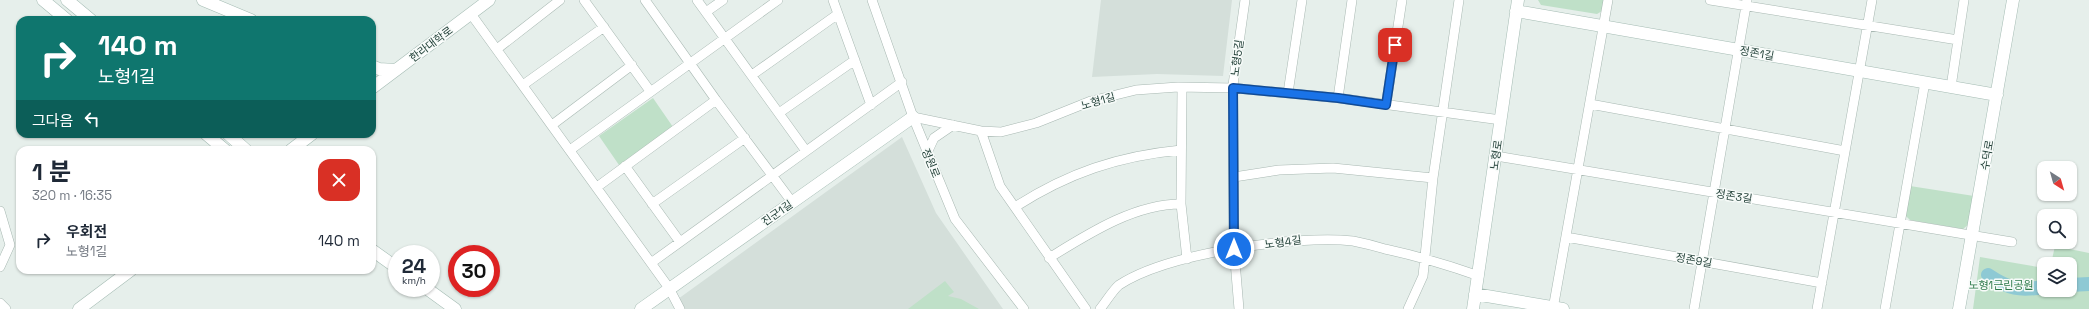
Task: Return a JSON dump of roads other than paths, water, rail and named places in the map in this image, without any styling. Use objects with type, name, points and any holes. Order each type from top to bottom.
[{"type":"main road","points":[[43,0],[62,16]]},
{"type":"main road","points":[[67,0],[86,16]]},
{"type":"main road","points":[[203,0],[241,16]]},
{"type":"main road","name":"한라대학로","points":[[376,85],[489,0]]},
{"type":"main road","name":"수덕로","points":[[1959,309],[2013,0]]},
{"type":"main road","name":"정존1길","points":[[1517,5],[1604,26],[1997,95]]},
{"type":"main road","name":"노형로","points":[[1473,309],[1479,276],[1517,5]]},
{"type":"main road","points":[[376,68],[396,70]]},
{"type":"main road","name":"진군1길","points":[[641,309],[913,117]]},
{"type":"main road","points":[[211,138],[220,146]]},
{"type":"main road","points":[[232,138],[242,146]]},
{"type":"main road","points":[[296,146],[307,138]]},
{"type":"main road","points":[[376,253],[388,262]]},
{"type":"main road","points":[[79,309],[126,274]]},
{"type":"main road","points":[[1476,294],[1556,308]]},
{"type":"main road","points":[[438,297],[455,309]]},
{"type":"street","points":[[497,49],[560,0]]},
{"type":"street","points":[[584,0],[650,91]]},
{"type":"street","points":[[645,0],[716,100],[773,174],[792,202]]},
{"type":"street","points":[[697,0],[806,151]]},
{"type":"street","points":[[706,12],[723,0]]},
{"type":"street","points":[[570,150],[778,0]]},
{"type":"street","points":[[833,0],[871,105]]},
{"type":"street","name":"정원로","points":[[872,0],[913,117],[955,219],[1024,309]]},
{"type":"street","name":"노형5길","points":[[1239,309],[1234,249],[1233,88],[1245,0]]},
{"type":"street","points":[[1288,93],[1302,0]]},
{"type":"street","points":[[1338,98],[1352,0]]},
{"type":"street","points":[[1386,105],[1402,0]]},
{"type":"street","points":[[1408,309],[1424,276],[1433,178],[1459,0]]},
{"type":"street","points":[[1556,308],[1566,237],[1608,0]]},
{"type":"street","points":[[1710,0],[1747,3],[1958,40]]},
{"type":"street","points":[[1817,309],[1872,0]]},
{"type":"street","points":[[1951,87],[1964,0]]},
{"type":"street","points":[[1694,309],[1747,3]]},
{"type":"street","points":[[471,14],[651,262],[669,288],[680,309]]},
{"type":"street","points":[[752,75],[838,14]]},
{"type":"street","points":[[523,85],[604,26]]},
{"type":"street","points":[[779,113],[854,60]]},
{"type":"street","points":[[552,125],[632,65]]},
{"type":"street","points":[[651,262],[902,82]]},
{"type":"street","points":[[1885,309],[1925,82]]},
{"type":"street","points":[[1182,88],[1181,204],[1187,259]]},
{"type":"street","name":"노형1길","points":[[913,117],[981,131],[1001,132],[1036,123],[1091,101],[1136,90],[1233,88],[1338,98],[1501,120]]},
{"type":"street","points":[[597,187],[716,100]]},
{"type":"street","points":[[1590,104],[1845,151]]},
{"type":"street","points":[[927,153],[934,138],[953,125]]},
{"type":"street","points":[[981,131],[1000,186],[1086,309]]},
{"type":"street","points":[[652,204],[745,138]]},
{"type":"street","points":[[1015,207],[1040,191],[1089,169],[1145,153],[1181,150]]},
{"type":"street","name":"정존3길","points":[[1496,156],[1578,171],[2012,242]]},
{"type":"street","points":[[625,166],[680,242]]},
{"type":"street","points":[[1234,177],[1279,170],[1333,168],[1433,178]]},
{"type":"street","points":[[1049,258],[1089,233],[1115,221],[1165,204],[1181,204]]},
{"type":"street","points":[[0,211],[10,245],[0,268]]},
{"type":"street","name":"정존9길","points":[[1566,237],[1822,283]]},
{"type":"street","name":"노형4길","points":[[1100,309],[1118,286],[1144,272],[1187,259],[1234,249],[1309,239],[1354,241],[1425,258],[1479,276]]},
{"type":"street","points":[[0,303],[6,309]]},
{"type":"waterway","points":[[1988,275],[2014,288],[2037,288]]},
{"type":"waterway","points":[[2077,285],[2089,284]]},
{"type":"park label","name":"노형1근린공원","points":[[2001,285]]}]
